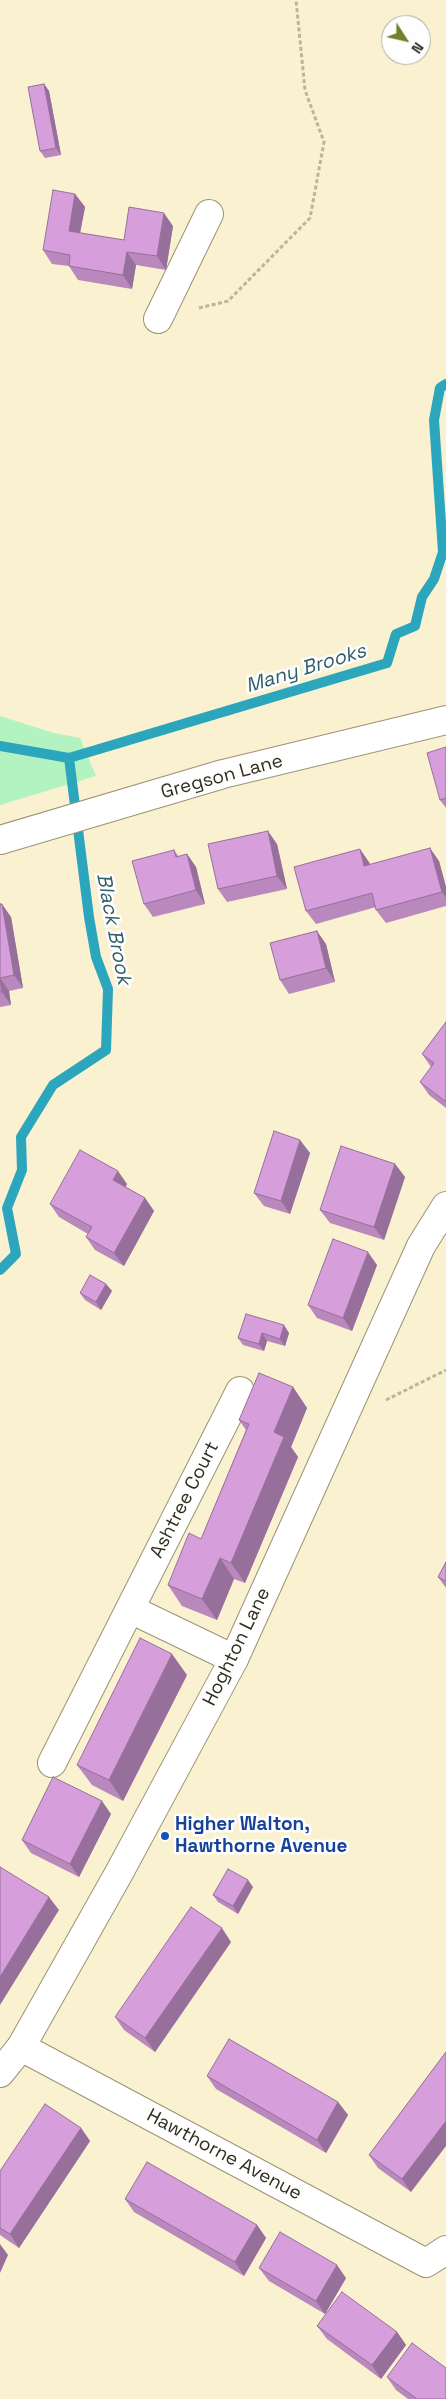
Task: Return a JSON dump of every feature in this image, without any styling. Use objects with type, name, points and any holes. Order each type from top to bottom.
[{"type":"street","points":[[158,319],[209,214]]},
{"type":"street","name":"Gregson Lane","points":[[0,840],[111,809],[223,774],[446,720]]},
{"type":"street","name":"Hoghton Lane","points":[[0,2073],[21,2047],[119,1873],[234,1659],[421,1246],[443,1219]]},
{"type":"street","name":"Ashtree Court","points":[[52,1763],[240,1391]]},
{"type":"street","points":[[130,1609],[234,1659]]},
{"type":"street","name":"Hawthorne Avenue","points":[[21,2047],[436,2256]]},
{"type":"path","points":[[158,319],[228,301],[310,218],[324,142],[305,90],[296,0]]},
{"type":"path","points":[[348,1406],[364,1411],[446,1370]]},
{"type":"green space","points":[[0,716],[54,733],[80,738],[96,776],[0,805]]},
{"type":"building","points":[[44,84],[56,148],[40,151],[28,87]]},
{"type":"building","points":[[53,190],[75,194],[69,231],[124,240],[129,207],[164,213],[157,256],[127,252],[123,275],[69,266],[70,255],[43,250]]},
{"type":"building","points":[[446,747],[446,798],[440,800],[427,753]]},
{"type":"building","points":[[268,831],[277,876],[218,889],[208,844]]},
{"type":"building","points":[[430,848],[442,892],[376,910],[372,893],[306,911],[294,867],[360,849],[364,866]]},
{"type":"building","points":[[174,850],[176,857],[187,854],[196,890],[144,904],[132,861]]},
{"type":"building","points":[[0,904],[2,904],[14,975],[0,978]]},
{"type":"building","points":[[317,931],[326,968],[280,980],[270,943]]},
{"type":"building","points":[[446,1022],[445,1101],[420,1082],[434,1063],[422,1054]]},
{"type":"building","points":[[274,1131],[300,1140],[281,1201],[254,1193]]},
{"type":"building","points":[[341,1146],[395,1164],[374,1227],[320,1210]]},
{"type":"building","points":[[80,1150],[118,1171],[113,1180],[145,1198],[114,1253],[86,1237],[92,1227],[50,1204]]},
{"type":"building","points":[[333,1239],[368,1252],[343,1318],[308,1305]]},
{"type":"building","points":[[90,1275],[106,1284],[96,1302],[80,1293]]},
{"type":"building","points":[[246,1314],[284,1325],[280,1339],[262,1333],[259,1344],[238,1338]]},
{"type":"building","points":[[259,1373],[293,1387],[274,1432],[284,1437],[231,1563],[220,1558],[202,1599],[168,1585],[189,1533],[201,1539],[249,1424],[239,1420]]},
{"type":"building","points":[[446,1562],[446,1581],[438,1577]]},
{"type":"building","points":[[140,1638],[172,1654],[109,1780],[77,1765]]},
{"type":"building","points":[[53,1777],[102,1801],[70,1864],[22,1840]]},
{"type":"building","points":[[0,1867],[49,1897],[0,1977]]},
{"type":"building","points":[[228,1869],[248,1880],[233,1906],[213,1895]]},
{"type":"building","points":[[191,1907],[222,1928],[145,2038],[115,2017]]},
{"type":"building","points":[[229,2039],[338,2102],[317,2140],[207,2076]]},
{"type":"building","points":[[446,2052],[446,2121],[402,2179],[369,2155]]},
{"type":"building","points":[[45,2104],[81,2128],[10,2234],[0,2228],[0,2171]]},
{"type":"building","points":[[147,2162],[257,2225],[235,2262],[125,2199]]},
{"type":"building","points":[[280,2232],[337,2265],[316,2301],[259,2268]]},
{"type":"building","points":[[342,2292],[397,2332],[372,2365],[317,2326]]},
{"type":"building","points":[[412,2343],[446,2368],[446,2399],[417,2399],[387,2377]]},
{"type":"waterway","name":"Many Brooks","points":[[0,746],[69,758],[387,663],[396,634],[415,626],[422,597],[434,579],[443,552],[434,420],[440,388],[446,384]]},
{"type":"waterway","name":"Black Brook","points":[[0,1270],[16,1254],[7,1208],[22,1170],[21,1137],[53,1085],[106,1050],[108,989],[96,957],[89,917],[69,758]]},
{"type":"place","name":"Higher Walton, Hawthorne Avenue","points":[[165,1836]]}]
